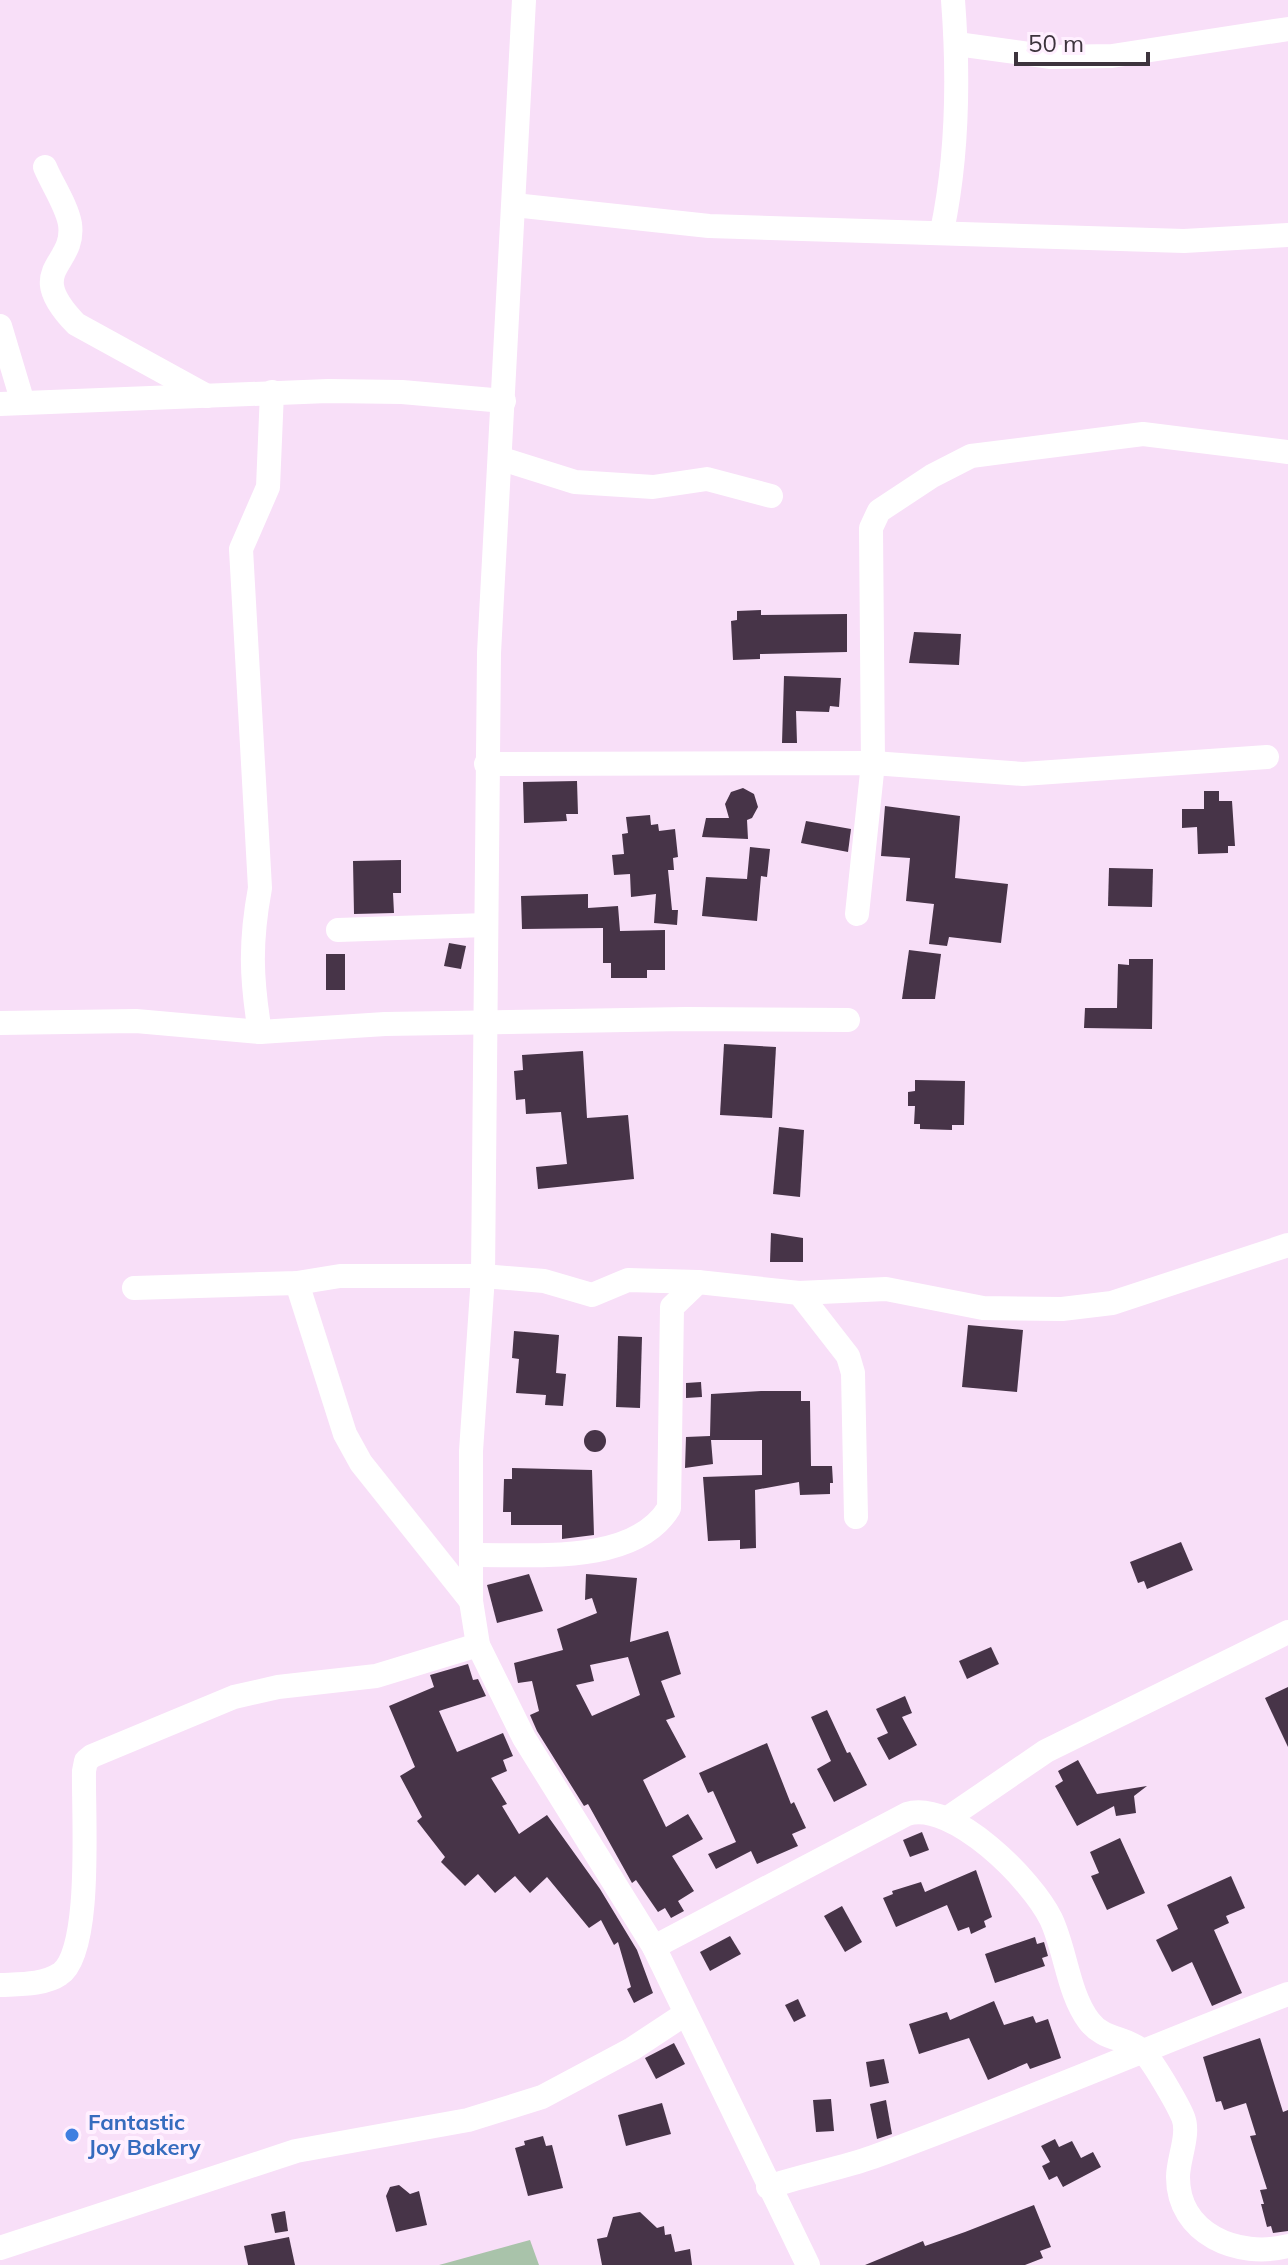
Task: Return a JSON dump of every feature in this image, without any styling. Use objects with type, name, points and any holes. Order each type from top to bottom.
[{"type":"street","points":[[524,0],[486,764],[483,1276],[471,1451],[471,1601],[478,1645],[524,1738],[654,1947],[808,2265]]},
{"type":"street","points":[[942,231],[956,146],[957,44],[953,0]]},
{"type":"street","points":[[957,44],[1051,57],[1112,56],[1288,29]]},
{"type":"street","points":[[45,167],[70,224],[68,243],[54,268],[52,291],[63,309],[76,324],[207,396]]},
{"type":"street","points":[[514,205],[709,226],[1184,241],[1288,235]]},
{"type":"street","points":[[0,326],[12,403],[272,392],[402,392],[504,401]]},
{"type":"street","points":[[260,1032],[251,978],[251,937],[260,888],[241,549],[268,487],[272,392]]},
{"type":"street","points":[[857,914],[873,763],[871,528],[879,511],[932,476],[971,456],[1008,449],[1143,434],[1288,452]]},
{"type":"street","points":[[502,459],[575,482],[653,487],[707,479],[771,496]]},
{"type":"street","points":[[486,764],[873,763],[1023,774],[1267,757]]},
{"type":"street","points":[[338,930],[486,925]]},
{"type":"street","points":[[0,1023],[161,1022],[260,1032],[485,1023],[848,1020]]},
{"type":"street","points":[[134,1288],[297,1283],[340,1276],[483,1276],[544,1281],[592,1295],[628,1280],[698,1282],[799,1293],[886,1289],[983,1308],[1062,1309],[1112,1303],[1288,1245]]},
{"type":"street","points":[[471,1555],[578,1554],[615,1547],[661,1521],[669,1508],[672,1307],[698,1282]]},
{"type":"street","points":[[297,1283],[345,1434],[370,1475],[471,1601]]},
{"type":"street","points":[[799,1293],[848,1356],[853,1373],[856,1517]]},
{"type":"street","points":[[948,1818],[1046,1751],[1288,1632]]},
{"type":"street","points":[[0,1985],[36,1982],[60,1975],[72,1963],[82,1928],[84,1771],[86,1761],[92,1756],[234,1697],[278,1687],[376,1676],[478,1645]]},
{"type":"street","points":[[654,1947],[907,1814],[927,1810],[948,1818],[1019,1875],[1038,1897],[1060,1940],[1077,1995],[1092,2025],[1107,2037],[1142,2050],[1184,2119],[1178,2179],[1180,2198],[1187,2213],[1207,2235],[1219,2242],[1258,2250],[1288,2246]]},
{"type":"street","points":[[768,2187],[871,2158],[1015,2104],[1142,2050],[1288,1994]]},
{"type":"street","points":[[0,2248],[296,2151],[468,2120],[542,2097],[632,2049],[685,2014]]},
{"type":"green space","points":[[530,2240],[539,2265],[439,2265]]},
{"type":"building","points":[[761,610],[761,615],[847,614],[847,652],[760,654],[760,659],[733,660],[731,621],[737,620],[737,611]]},
{"type":"building","points":[[914,632],[961,634],[959,665],[909,663]]},
{"type":"building","points":[[784,676],[841,678],[839,707],[830,706],[829,712],[796,711],[797,743],[782,743]]},
{"type":"building","points":[[577,781],[578,814],[566,814],[567,821],[524,823],[523,782]]},
{"type":"building","points":[[743,788],[754,794],[758,807],[752,818],[747,820],[748,839],[702,837],[706,818],[729,818],[725,804],[731,792]]},
{"type":"building","points":[[1204,791],[1219,791],[1219,801],[1232,801],[1235,846],[1228,846],[1228,853],[1198,854],[1197,827],[1182,828],[1182,809],[1204,809]]},
{"type":"building","points":[[885,806],[960,816],[955,878],[1008,884],[1001,943],[949,937],[947,946],[929,944],[934,904],[906,901],[910,858],[881,856]]},
{"type":"building","points":[[650,815],[651,825],[658,824],[659,831],[675,829],[678,857],[673,858],[674,870],[668,870],[672,910],[678,910],[677,925],[654,923],[656,894],[631,897],[630,874],[614,875],[612,855],[624,854],[622,834],[628,833],[626,817]]},
{"type":"building","points":[[806,821],[851,829],[848,852],[801,843]]},
{"type":"building","points":[[750,847],[770,849],[767,877],[761,876],[757,921],[702,916],[706,877],[747,879]]},
{"type":"building","points":[[401,860],[401,893],[393,893],[394,913],[354,914],[353,861]]},
{"type":"building","points":[[1109,868],[1153,869],[1152,907],[1108,906]]},
{"type":"building","points":[[588,894],[588,908],[618,906],[620,931],[665,930],[665,970],[647,970],[647,978],[611,978],[611,963],[603,963],[603,928],[522,929],[521,896]]},
{"type":"building","points":[[449,943],[466,946],[461,969],[444,966]]},
{"type":"building","points":[[909,950],[941,954],[935,999],[902,999]]},
{"type":"building","points":[[326,954],[345,954],[345,990],[326,990]]},
{"type":"building","points":[[1129,959],[1153,959],[1152,1029],[1084,1028],[1085,1008],[1117,1008],[1118,964],[1129,965]]},
{"type":"building","points":[[724,1044],[776,1047],[772,1118],[720,1115]]},
{"type":"building","points":[[583,1051],[587,1118],[628,1115],[634,1179],[538,1189],[536,1167],[567,1164],[561,1112],[526,1114],[525,1099],[516,1100],[514,1071],[523,1070],[522,1055]]},
{"type":"building","points":[[915,1080],[965,1081],[964,1125],[952,1125],[952,1130],[920,1129],[920,1124],[914,1124],[915,1106],[908,1106],[908,1092],[915,1091]]},
{"type":"building","points":[[779,1127],[804,1130],[800,1197],[773,1194]]},
{"type":"building","points":[[771,1233],[803,1238],[803,1262],[770,1262]]},
{"type":"building","points":[[968,1325],[1023,1330],[1017,1392],[962,1387]]},
{"type":"building","points":[[514,1331],[559,1335],[556,1373],[566,1374],[563,1406],[545,1405],[546,1395],[516,1393],[519,1359],[512,1358]]},
{"type":"building","points":[[618,1336],[642,1337],[640,1408],[616,1407]]},
{"type":"building","points":[[701,1382],[702,1397],[686,1398],[686,1383]]},
{"type":"building","points":[[801,1391],[801,1401],[810,1401],[811,1466],[832,1466],[833,1483],[830,1483],[830,1494],[800,1495],[799,1482],[755,1490],[756,1548],[740,1549],[740,1540],[708,1541],[703,1477],[762,1475],[762,1440],[711,1440],[713,1464],[685,1468],[686,1437],[710,1436],[711,1394]]},
{"type":"building","points":[[591,1430],[599,1430],[606,1441],[599,1452],[591,1452],[584,1445],[584,1437]]},
{"type":"building","points":[[512,1468],[592,1470],[594,1535],[562,1539],[562,1525],[511,1525],[511,1512],[503,1512],[504,1479],[512,1479]]},
{"type":"building","points":[[1181,1542],[1193,1570],[1147,1589],[1144,1581],[1138,1583],[1130,1562]]},
{"type":"building","points":[[529,1574],[543,1611],[497,1623],[487,1585]]},
{"type":"building","points":[[586,1574],[637,1578],[630,1642],[668,1631],[681,1674],[661,1681],[675,1717],[666,1720],[686,1757],[643,1780],[666,1827],[688,1814],[703,1839],[672,1856],[694,1891],[678,1901],[684,1911],[671,1918],[665,1908],[658,1912],[636,1880],[632,1883],[588,1804],[584,1806],[537,1731],[530,1715],[539,1711],[532,1681],[518,1683],[514,1663],[563,1650],[557,1629],[597,1613],[592,1598],[585,1600]],"holes":[[[628,1657],[640,1695],[592,1716],[576,1685],[594,1681],[590,1665]]]},
{"type":"building","points":[[991,1647],[999,1664],[967,1679],[959,1661]]},
{"type":"building","points":[[468,1664],[473,1680],[478,1679],[486,1696],[439,1711],[457,1752],[503,1733],[513,1756],[503,1760],[507,1771],[491,1778],[507,1804],[502,1806],[519,1834],[547,1815],[600,1889],[637,1950],[653,1993],[634,2003],[627,1989],[631,1987],[618,1942],[614,1945],[601,1920],[589,1928],[547,1877],[530,1893],[515,1876],[495,1893],[478,1874],[465,1886],[441,1862],[445,1857],[417,1821],[422,1817],[400,1776],[415,1767],[389,1706],[434,1687],[430,1675]]},
{"type":"building","points":[[1288,1687],[1288,1747],[1265,1698]]},
{"type":"building","points":[[905,1696],[912,1713],[902,1717],[917,1745],[889,1760],[877,1738],[888,1733],[876,1709]]},
{"type":"building","points":[[827,1710],[847,1753],[850,1752],[867,1785],[834,1802],[817,1769],[831,1761],[811,1717]]},
{"type":"building","points":[[767,1743],[791,1804],[794,1802],[806,1828],[792,1834],[798,1846],[757,1864],[751,1851],[716,1869],[708,1854],[736,1842],[713,1791],[708,1793],[699,1773]]},
{"type":"building","points":[[1078,1760],[1097,1794],[1147,1786],[1134,1796],[1136,1813],[1116,1816],[1114,1806],[1077,1826],[1055,1786],[1063,1781],[1058,1771]]},
{"type":"building","points":[[922,1832],[929,1850],[910,1857],[903,1840]]},
{"type":"building","points":[[1120,1838],[1145,1893],[1107,1910],[1091,1876],[1099,1873],[1090,1852]]},
{"type":"building","points":[[976,1870],[992,1917],[984,1921],[986,1927],[971,1934],[969,1927],[958,1931],[947,1905],[896,1927],[883,1898],[893,1894],[892,1891],[921,1882],[925,1892]]},
{"type":"building","points":[[1231,1876],[1245,1908],[1226,1916],[1229,1923],[1214,1930],[1242,1993],[1212,2006],[1192,1962],[1172,1972],[1156,1940],[1178,1929],[1167,1905]]},
{"type":"building","points":[[842,1906],[862,1942],[845,1952],[824,1916]]},
{"type":"building","points":[[730,1936],[741,1954],[710,1971],[700,1952]]},
{"type":"building","points":[[1035,1937],[1037,1944],[1044,1942],[1048,1956],[1042,1958],[1045,1966],[995,1983],[985,1954]]},
{"type":"building","points":[[798,1999],[806,2016],[794,2022],[785,2005]]},
{"type":"building","points":[[994,2001],[1004,2025],[1033,2016],[1036,2023],[1048,2019],[1061,2058],[1030,2069],[1027,2063],[988,2080],[969,2038],[919,2054],[909,2024],[947,2012],[950,2020]]},
{"type":"building","points":[[1260,2038],[1283,2112],[1288,2110],[1288,2231],[1273,2233],[1271,2226],[1267,2227],[1261,2204],[1264,2204],[1260,2190],[1267,2189],[1250,2136],[1256,2135],[1246,2103],[1224,2110],[1221,2101],[1216,2102],[1203,2057]]},
{"type":"building","points":[[674,2043],[685,2064],[656,2079],[645,2058]]},
{"type":"building","points":[[884,2059],[889,2083],[870,2087],[866,2062]]},
{"type":"building","points":[[831,2099],[834,2131],[816,2132],[813,2100]]},
{"type":"building","points":[[886,2100],[892,2134],[877,2139],[870,2104]]},
{"type":"building","points":[[662,2103],[671,2134],[626,2146],[618,2115]]},
{"type":"building","points":[[543,2136],[546,2146],[552,2145],[563,2188],[528,2196],[515,2148],[525,2145],[524,2141]]},
{"type":"building","points":[[1055,2139],[1059,2147],[1072,2141],[1081,2158],[1093,2152],[1101,2167],[1063,2187],[1057,2176],[1049,2180],[1042,2166],[1050,2162],[1041,2146]]},
{"type":"building","points":[[399,2185],[410,2194],[419,2191],[427,2225],[396,2232],[386,2196],[390,2187]]},
{"type":"building","points":[[1034,2205],[1051,2247],[1040,2251],[1043,2258],[1025,2265],[865,2265],[923,2241],[925,2246]]},
{"type":"building","points":[[285,2211],[288,2231],[275,2233],[271,2214]]},
{"type":"building","points":[[640,2212],[657,2228],[664,2226],[665,2235],[671,2234],[675,2252],[690,2249],[692,2265],[602,2265],[597,2239],[607,2237],[613,2217]]},
{"type":"building","points":[[289,2237],[295,2265],[248,2265],[244,2246]]},
{"type":"place","name":"Fantastic Joy Bakery","points":[[72,2135]]}]
